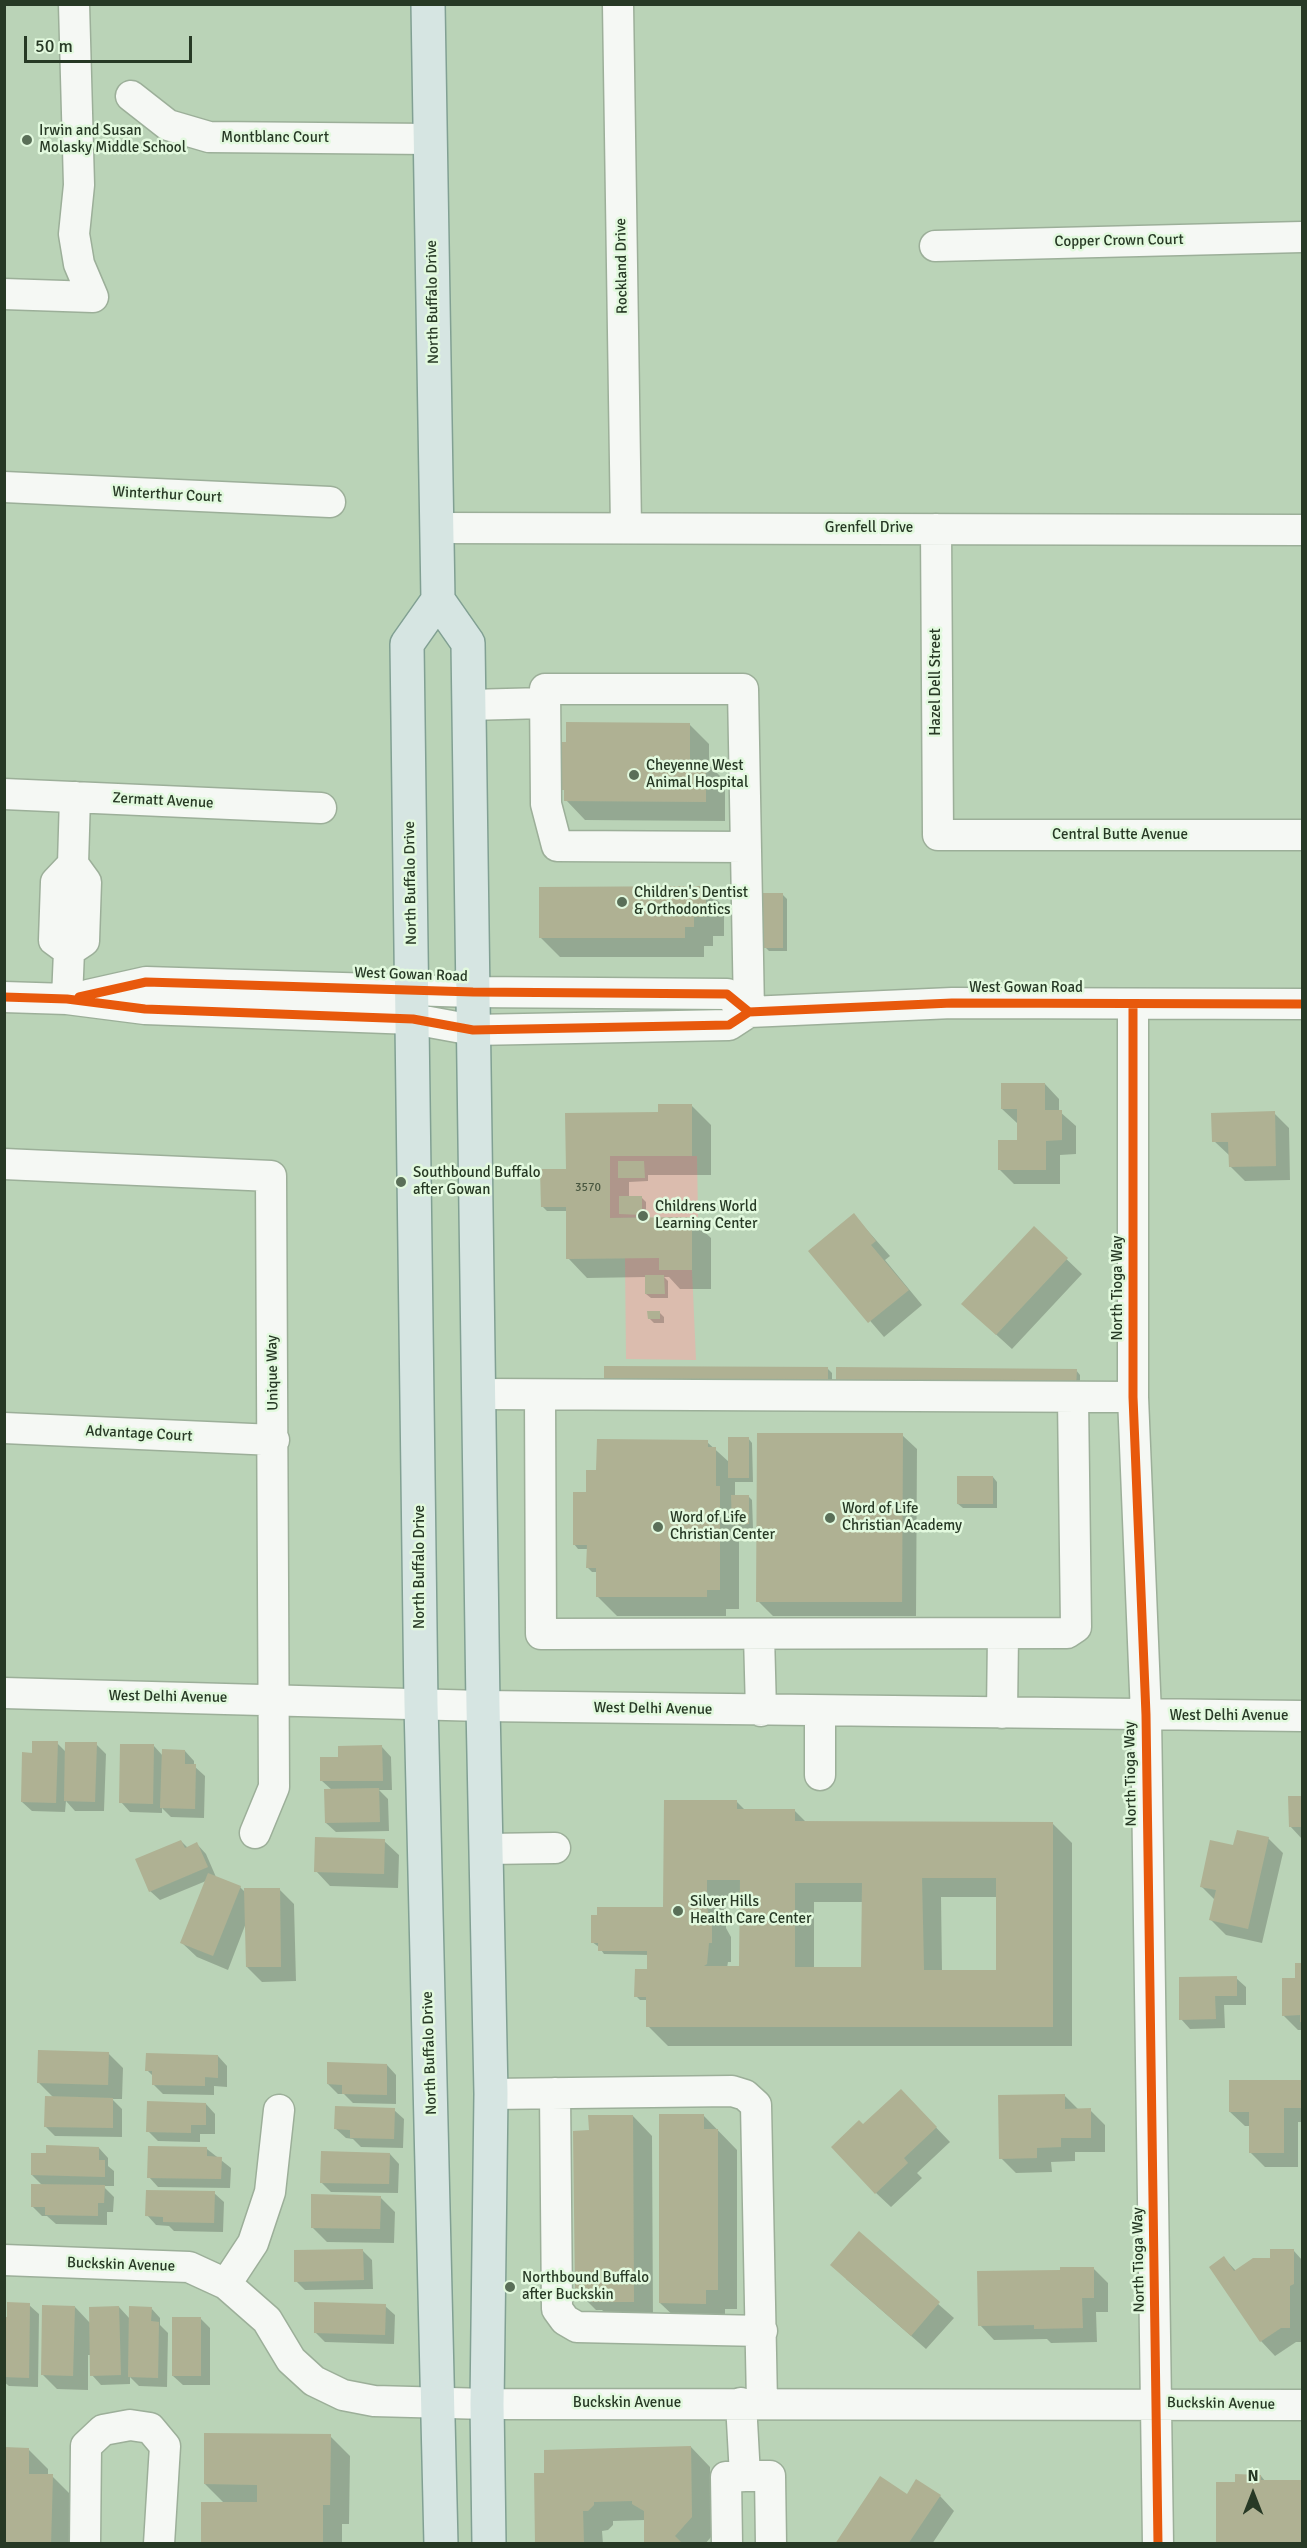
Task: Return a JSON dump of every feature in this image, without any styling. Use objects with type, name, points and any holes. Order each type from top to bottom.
[{"type":"main road","name":"North Buffalo Drive","points":[[428,4],[438,600],[407,644],[421,1704],[441,2544]]},
{"type":"main road","points":[[438,600],[468,643],[483,1706],[491,2094],[487,2404],[489,2544]]},
{"type":"street","points":[[4,294],[93,297],[79,264],[74,234],[79,185],[74,4]]},
{"type":"street","name":"Rockland Drive","points":[[618,4],[626,528]]},
{"type":"street","name":"Montblanc Court","points":[[131,96],[168,125],[209,137],[430,139]]},
{"type":"street","name":"Copper Crown Court","points":[[935,246],[1302,237]]},
{"type":"street","name":"Winterthur Court","points":[[4,487],[330,502]]},
{"type":"street","name":"Grenfell Drive","points":[[436,528],[1302,530]]},
{"type":"street","name":"Hazel Dell Street","points":[[936,529],[938,835]]},
{"type":"street","points":[[745,847],[557,846],[546,804],[545,688],[743,689],[749,1012]]},
{"type":"street","points":[[469,705],[545,703]]},
{"type":"street","name":"Zermatt Avenue","points":[[4,794],[321,808]]},
{"type":"street","points":[[69,951],[84,941],[86,894],[86,882],[73,864],[75,797]]},
{"type":"street","name":"Central Butte Avenue","points":[[938,835],[1302,835]]},
{"type":"street","points":[[69,951],[54,940],[56,882],[73,864]]},
{"type":"street","points":[[56,893],[86,894]]},
{"type":"street","points":[[67,999],[69,951]]},
{"type":"street","name":"West Gowan Road","points":[[4,997],[67,999],[146,982],[413,1005],[473,992],[727,994],[749,1012]]},
{"type":"street","name":"West Gowan Road","points":[[413,1005],[474,1030],[729,1025],[749,1012],[952,1003],[1302,1004]]},
{"type":"street","name":"North Tioga Way","points":[[1133,1004],[1133,1397],[1146,1715],[1158,2544]]},
{"type":"street","name":"Unique Way","points":[[4,1164],[271,1176],[274,1787],[255,1833]]},
{"type":"street","points":[[479,1394],[1133,1397]]},
{"type":"street","points":[[540,1396],[541,1634],[759,1635],[1003,1635],[1066,1633],[1076,1627],[1073,1398]]},
{"type":"street","name":"Advantage Court","points":[[4,1428],[274,1440]]},
{"type":"street","points":[[759,1635],[761,1711]]},
{"type":"street","points":[[1002,1713],[1003,1635]]},
{"type":"street","name":"West Delhi Avenue","points":[[4,1693],[761,1711],[1302,1716]]},
{"type":"street","points":[[820,1711],[820,1775]]},
{"type":"street","points":[[487,1849],[555,1848]]},
{"type":"street","points":[[491,2094],[732,2091],[745,2095],[756,2105],[762,2331],[745,2476]]},
{"type":"street","points":[[555,2093],[557,2309],[565,2320],[577,2328],[762,2331]]},
{"type":"street","points":[[226,2284],[253,2243],[270,2192],[279,2110]]},
{"type":"street","name":"Buckskin Avenue","points":[[4,2260],[189,2267],[226,2284],[267,2320],[291,2360],[314,2381],[343,2395],[374,2401],[487,2404],[1157,2403],[1302,2405]]},
{"type":"street","points":[[85,2544],[86,2446],[103,2430],[130,2425],[150,2428],[165,2446],[159,2544]]},
{"type":"street","points":[[728,2544],[726,2477],[745,2476],[770,2476],[771,2544]]},
{"type":"shaded area","points":[[610,1156],[697,1156],[698,1217],[610,1218]]},
{"type":"shaded area","points":[[625,1258],[659,1258],[659,1270],[692,1270],[696,1360],[626,1359]]},
{"type":"building","name":"Cheyenne West Animal Hospital","points":[[566,722],[690,723],[690,760],[706,760],[706,802],[564,801],[564,790],[561,790],[561,742],[566,742]]},
{"type":"building","name":"Children's Dentist & Orthodontics","points":[[706,886],[706,917],[694,917],[694,927],[685,927],[685,938],[539,938],[539,887]]},
{"type":"building","points":[[763,893],[783,893],[783,948],[763,948]]},
{"type":"building","points":[[1001,1083],[1045,1083],[1045,1110],[1062,1110],[1062,1140],[1046,1141],[1046,1170],[998,1170],[998,1140],[1017,1140],[1017,1109],[1001,1109]]},
{"type":"building","points":[[658,1104],[692,1104],[692,1156],[610,1156],[610,1218],[692,1217],[692,1270],[659,1270],[659,1258],[566,1259],[566,1207],[541,1207],[540,1169],[566,1169],[565,1113],[658,1112]]},
{"type":"building","points":[[1275,1111],[1276,1166],[1229,1167],[1228,1142],[1212,1142],[1211,1113]]},
{"type":"building","points":[[618,1161],[644,1161],[645,1178],[618,1178]]},
{"type":"building","points":[[619,1196],[642,1196],[642,1215],[619,1214]]},
{"type":"building","points":[[854,1213],[876,1241],[871,1245],[909,1290],[868,1323],[808,1251]]},
{"type":"building","points":[[1034,1226],[1068,1258],[996,1335],[961,1304]]},
{"type":"building","points":[[645,1275],[664,1275],[665,1294],[645,1294]]},
{"type":"building","points":[[647,1311],[660,1311],[660,1319],[648,1319]]},
{"type":"building","points":[[604,1366],[828,1367],[828,1388],[604,1387]]},
{"type":"building","points":[[836,1367],[1077,1369],[1076,1388],[836,1387]]},
{"type":"building","name":"Word of Life Christian Academy","points":[[757,1433],[903,1433],[902,1602],[756,1602]]},
{"type":"building","points":[[728,1437],[749,1437],[749,1478],[728,1478]]},
{"type":"building","name":"Word of Life Christian Center","points":[[597,1439],[708,1440],[708,1447],[716,1447],[716,1486],[720,1486],[720,1590],[707,1590],[707,1597],[596,1597],[596,1568],[586,1568],[587,1545],[573,1545],[573,1492],[586,1492],[586,1470],[596,1470]]},
{"type":"building","points":[[957,1476],[993,1476],[993,1504],[957,1504]]},
{"type":"building","points":[[731,1495],[749,1495],[749,1524],[732,1525]]},
{"type":"building","points":[[32,1741],[58,1741],[56,1803],[21,1802],[22,1752],[32,1753]]},
{"type":"building","points":[[65,1742],[97,1742],[95,1802],[64,1801]]},
{"type":"building","points":[[120,1744],[154,1744],[153,1804],[119,1803]]},
{"type":"building","points":[[382,1745],[383,1781],[320,1781],[320,1757],[338,1757],[338,1746]]},
{"type":"building","points":[[162,1749],[185,1750],[185,1764],[196,1764],[195,1809],[160,1808]]},
{"type":"building","points":[[379,1788],[380,1822],[325,1823],[324,1789]]},
{"type":"building","points":[[1288,1796],[1302,1796],[1302,1827],[1289,1827]]},
{"type":"building","name":"Silver Hills Health Care Center","points":[[664,1800],[737,1800],[737,1809],[795,1809],[795,1821],[1053,1822],[1053,2027],[646,2027],[646,1997],[634,1997],[635,1969],[647,1969],[647,1951],[598,1951],[598,1943],[591,1943],[591,1915],[597,1915],[597,1907],[663,1907]],"holes":[[[922,1878],[996,1878],[996,1970],[924,1970]],[[707,1880],[740,1880],[739,1966],[704,1966],[707,1964],[709,1943],[712,1943],[712,1916],[709,1916],[707,1907]],[[795,1883],[862,1883],[861,1967],[795,1967]]]},
{"type":"building","points":[[1237,1830],[1269,1837],[1248,1929],[1209,1920],[1216,1890],[1200,1887],[1210,1840],[1233,1845]]},
{"type":"building","points":[[315,1837],[385,1839],[384,1874],[314,1872]]},
{"type":"building","points":[[181,1840],[185,1848],[197,1842],[208,1867],[149,1892],[135,1859]]},
{"type":"building","points":[[208,1873],[241,1886],[213,1956],[180,1943]]},
{"type":"building","points":[[244,1888],[280,1888],[281,1967],[246,1967]]},
{"type":"building","points":[[1295,1963],[1302,1963],[1302,2022],[1300,2022],[1300,2015],[1282,2016],[1282,1978],[1295,1978]]},
{"type":"building","points":[[1237,1976],[1237,1996],[1215,1996],[1216,2019],[1179,2020],[1179,1977]]},
{"type":"building","points":[[38,2050],[109,2052],[108,2085],[37,2083]]},
{"type":"building","points":[[146,2053],[218,2055],[218,2078],[205,2077],[205,2086],[152,2085],[152,2071],[145,2071]]},
{"type":"building","points":[[327,2062],[387,2064],[387,2095],[342,2094],[342,2085],[327,2084]]},
{"type":"building","points":[[1229,2080],[1302,2080],[1302,2108],[1284,2108],[1284,2153],[1249,2153],[1249,2112],[1229,2112]]},
{"type":"building","points":[[901,2089],[937,2127],[904,2158],[908,2163],[875,2194],[831,2147],[859,2120],[863,2124]]},
{"type":"building","points":[[1065,2094],[1065,2109],[1091,2108],[1091,2138],[1061,2138],[1061,2147],[1037,2148],[1037,2158],[999,2159],[998,2095]]},
{"type":"building","points":[[45,2096],[113,2098],[113,2128],[44,2127]]},
{"type":"building","points":[[147,2101],[206,2103],[206,2125],[191,2125],[191,2133],[146,2132]]},
{"type":"building","points":[[335,2106],[395,2108],[394,2139],[350,2138],[350,2130],[334,2129]]},
{"type":"building","points":[[659,2114],[704,2114],[704,2129],[718,2129],[718,2290],[706,2290],[706,2304],[659,2303]]},
{"type":"building","points":[[588,2115],[633,2115],[634,2302],[592,2302],[592,2291],[575,2291],[573,2131],[589,2130]]},
{"type":"building","points":[[46,2145],[99,2147],[99,2160],[105,2160],[105,2177],[31,2175],[31,2153],[46,2153]]},
{"type":"building","points":[[148,2146],[207,2147],[207,2156],[222,2157],[221,2179],[147,2178]]},
{"type":"building","points":[[321,2151],[390,2153],[389,2184],[320,2183]]},
{"type":"building","points":[[31,2184],[105,2185],[104,2203],[98,2203],[98,2216],[45,2215],[45,2207],[31,2207]]},
{"type":"building","points":[[146,2190],[215,2191],[214,2223],[163,2222],[163,2217],[145,2216]]},
{"type":"building","points":[[311,2194],[381,2196],[380,2229],[311,2228]]},
{"type":"building","points":[[859,2231],[940,2302],[911,2336],[830,2265]]},
{"type":"building","points":[[363,2249],[364,2280],[294,2282],[294,2250]]},
{"type":"building","points":[[1270,2249],[1294,2249],[1294,2284],[1290,2286],[1290,2328],[1281,2328],[1260,2342],[1209,2267],[1224,2256],[1234,2271],[1253,2258],[1270,2258]]},
{"type":"building","points":[[1060,2267],[1094,2267],[1094,2298],[1082,2298],[1083,2328],[1034,2329],[1034,2325],[978,2326],[977,2271],[1060,2270]]},
{"type":"building","points":[[7,2302],[30,2303],[29,2378],[4,2377],[4,2317],[7,2317]]},
{"type":"building","points":[[314,2302],[386,2304],[385,2335],[314,2333]]},
{"type":"building","points":[[42,2305],[75,2306],[73,2376],[41,2375]]},
{"type":"building","points":[[119,2306],[121,2375],[90,2376],[89,2307]]},
{"type":"building","points":[[129,2306],[152,2307],[151,2321],[159,2322],[158,2378],[128,2377]]},
{"type":"building","points":[[172,2317],[201,2317],[201,2376],[172,2376]]},
{"type":"building","points":[[204,2433],[331,2434],[330,2505],[323,2505],[323,2544],[201,2544],[201,2502],[257,2502],[257,2485],[204,2484]]},
{"type":"building","points":[[691,2446],[692,2517],[675,2536],[683,2544],[644,2544],[644,2511],[632,2504],[632,2501],[594,2502],[588,2511],[583,2511],[584,2544],[535,2544],[534,2473],[544,2473],[544,2450]]},
{"type":"building","points":[[4,2447],[29,2448],[29,2474],[53,2474],[51,2544],[4,2544]]},
{"type":"building","points":[[1235,2474],[1261,2475],[1261,2480],[1302,2480],[1302,2544],[1216,2544],[1216,2482],[1235,2482]]},
{"type":"building","points":[[880,2476],[907,2494],[916,2479],[941,2495],[908,2544],[835,2544]]},
{"type":"cycle path","points":[[79,997],[146,982],[473,992],[727,994],[749,1012]]},
{"type":"cycle path","points":[[4,997],[67,999],[145,1009],[413,1019],[473,1030],[729,1025],[749,1012],[952,1003],[1302,1004]]},
{"type":"cycle path","points":[[1133,1004],[1133,1397],[1146,1715],[1158,2544]]},
{"type":"place","name":"Irwin and Susan Molasky Middle School","points":[[27,140]]},
{"type":"place","name":"Cheyenne West Animal Hospital","points":[[634,775]]},
{"type":"place","name":"Children's Dentist & Orthodontics","points":[[622,902]]},
{"type":"place","name":"Southbound Buffalo after Gowan","points":[[401,1182]]},
{"type":"place","name":"Childrens World Learning Center","points":[[643,1216]]},
{"type":"place","name":"Word of Life Christian Academy","points":[[830,1518]]},
{"type":"place","name":"Word of Life Christian Center","points":[[658,1527]]},
{"type":"place","name":"Silver Hills Health Care Center","points":[[678,1911]]},
{"type":"place","name":"Northbound Buffalo after Buckskin","points":[[510,2287]]}]
